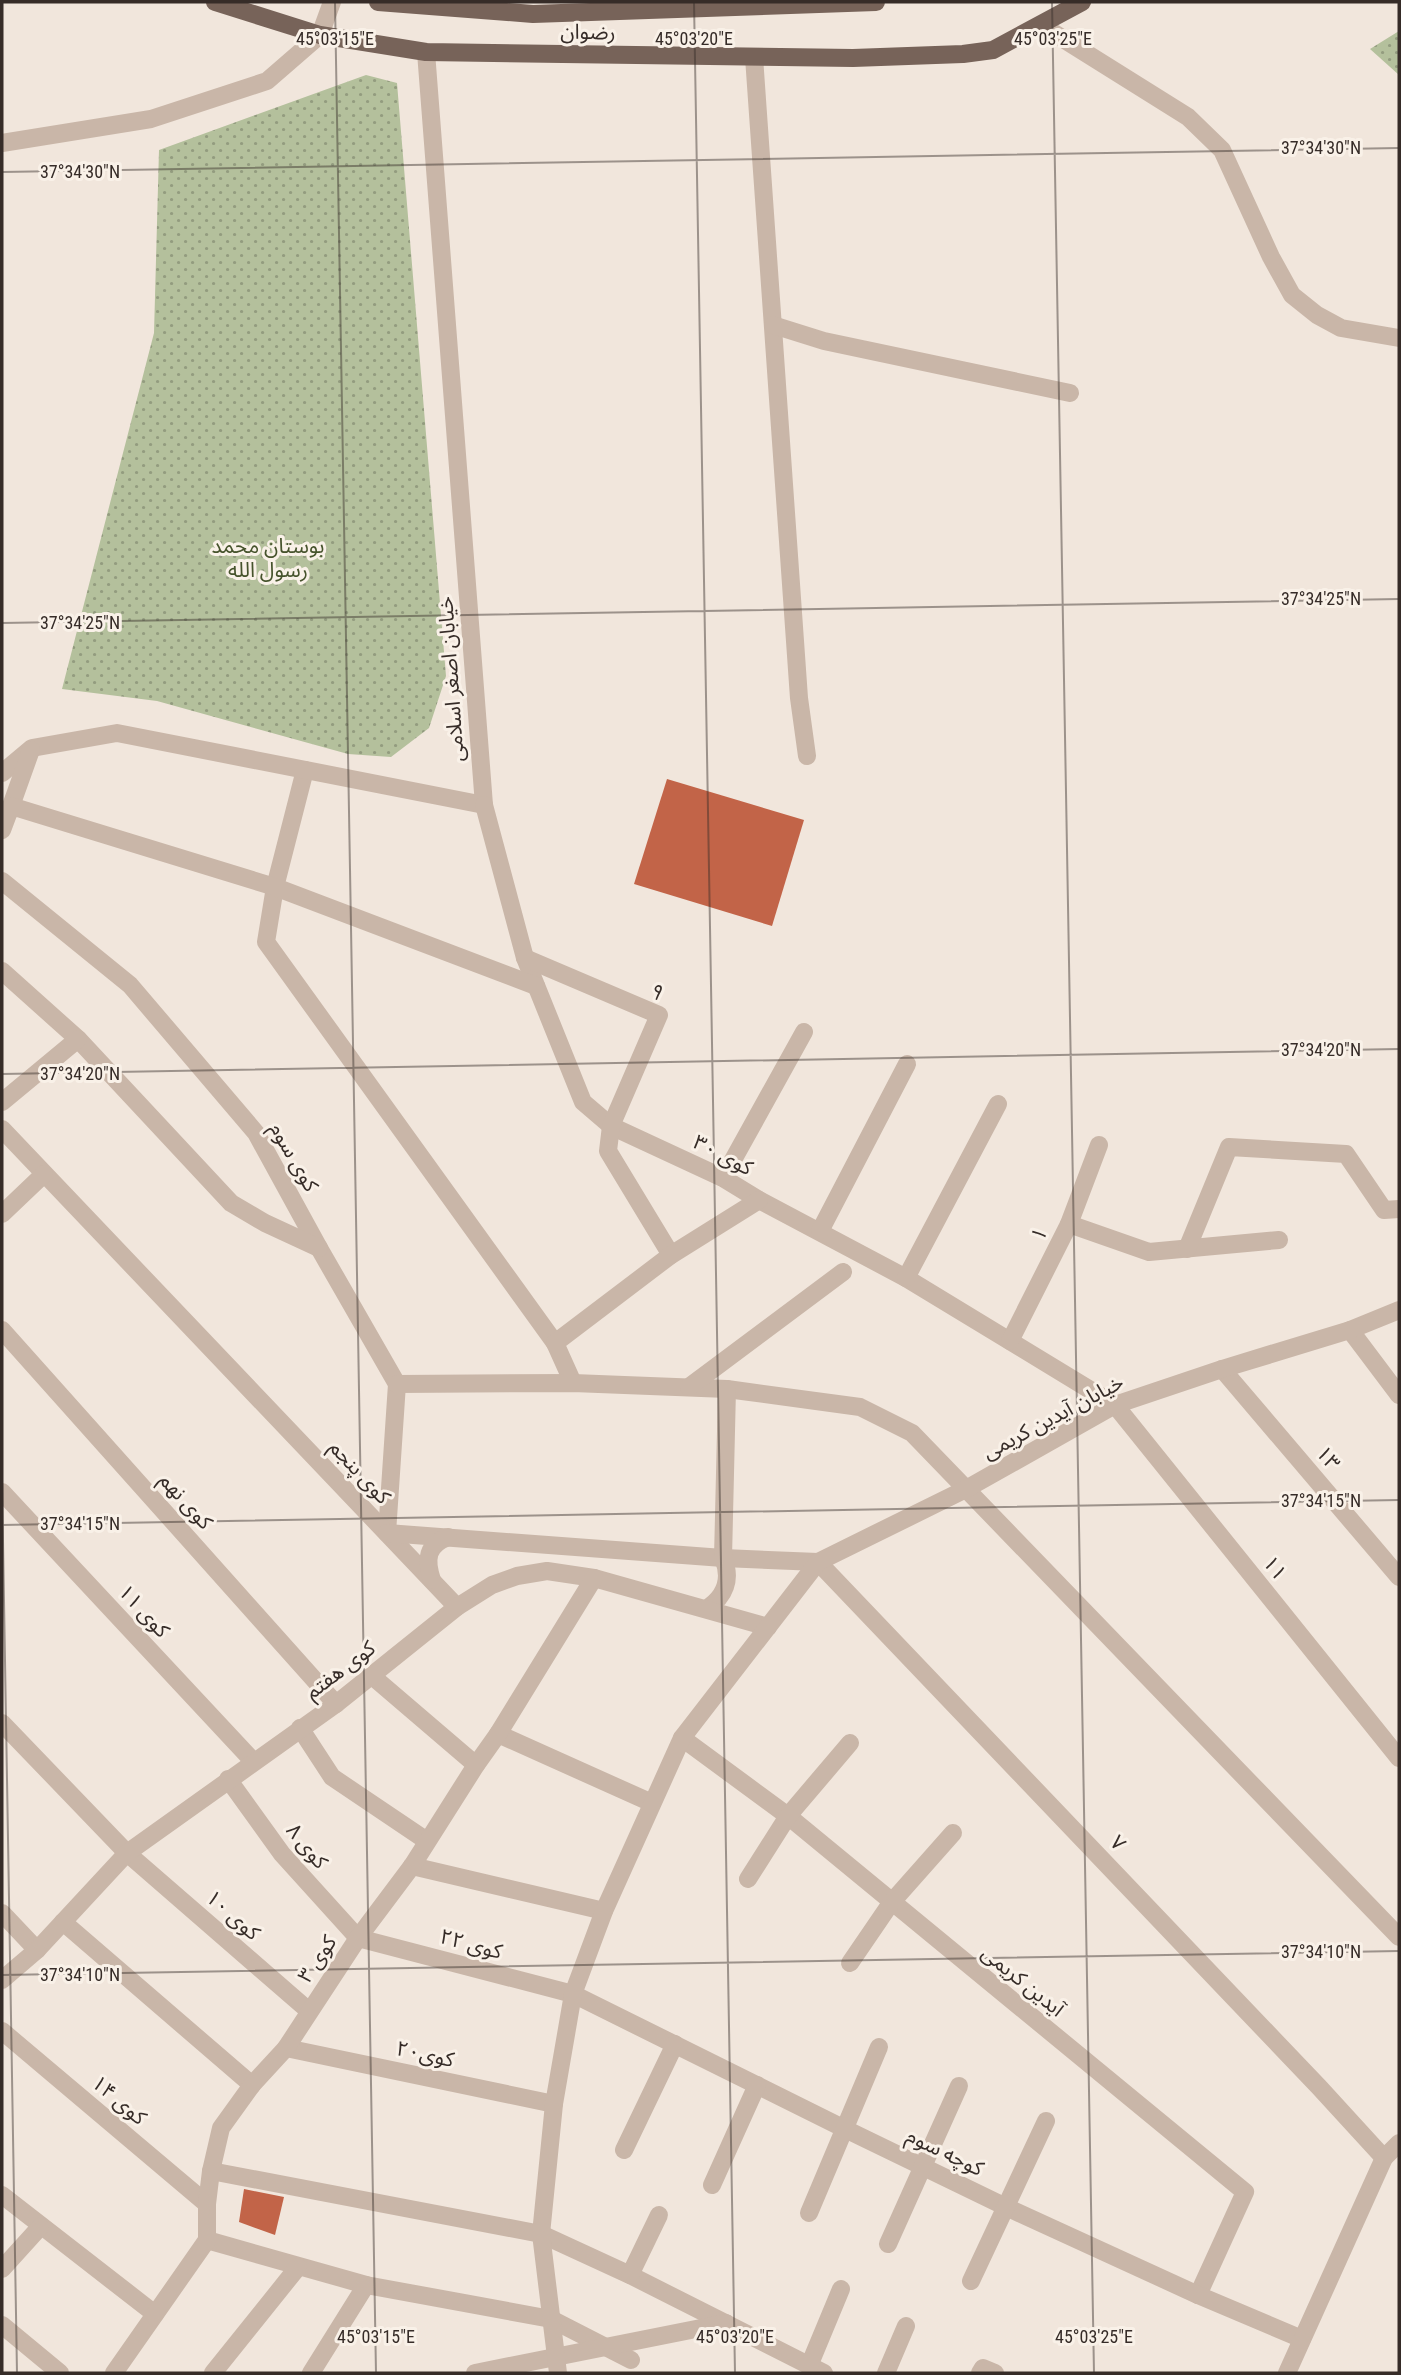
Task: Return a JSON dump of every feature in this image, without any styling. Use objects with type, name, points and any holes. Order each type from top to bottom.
[{"type":"main road","name":"رضوان","points":[[215,2],[320,35],[426,52],[853,58],[963,54],[993,50],[1082,2]]},
{"type":"main road","name":"رضوان","points":[[378,2],[534,8],[876,2]]},
{"type":"street","points":[[2,143],[151,120],[267,81],[320,35],[332,2]]},
{"type":"street","points":[[1041,25],[1188,117],[1222,150],[1271,257],[1292,295],[1317,315],[1341,328],[1399,338]]},
{"type":"street","name":"خیابان اصغر اسلامی","points":[[426,52],[484,805]]},
{"type":"street","points":[[754,57],[799,698],[807,756]]},
{"type":"street","points":[[773,325],[824,341],[1070,393]]},
{"type":"street","points":[[2,773],[32,748],[117,733],[484,805]]},
{"type":"street","points":[[2,830],[32,748]]},
{"type":"street","points":[[305,770],[275,887],[266,942],[555,1343],[573,1383]]},
{"type":"street","name":"کوی ۳۰","points":[[484,805],[525,958],[583,1102],[611,1126],[723,1178],[906,1278],[1115,1405]]},
{"type":"street","points":[[12,806],[275,887],[536,986]]},
{"type":"street","name":"کوی سوم","points":[[2,881],[130,985],[256,1133],[397,1384]]},
{"type":"street","name":"۹","points":[[525,958],[659,1015],[611,1126]]},
{"type":"street","points":[[2,971],[78,1039],[230,1203],[319,1248]]},
{"type":"street","points":[[723,1178],[804,1032]]},
{"type":"street","points":[[2,1102],[78,1039]]},
{"type":"street","points":[[820,1231],[907,1063]]},
{"type":"street","points":[[906,1278],[998,1104]]},
{"type":"street","points":[[611,1126],[608,1151],[671,1255]]},
{"type":"street","name":"کوی پنجم","points":[[2,1129],[387,1533],[723,1558],[818,1562]]},
{"type":"street","name":"۱","points":[[1010,1341],[1069,1224],[1099,1145]]},
{"type":"street","points":[[1187,1249],[1229,1147],[1346,1154],[1392,1210]]},
{"type":"street","points":[[2,1214],[44,1174]]},
{"type":"street","points":[[555,1343],[671,1255],[759,1200]]},
{"type":"street","points":[[1069,1224],[1149,1252],[1279,1240]]},
{"type":"street","points":[[689,1387],[843,1272]]},
{"type":"street","name":"خیابان آیدین کریمی","points":[[818,1562],[966,1489],[1115,1405],[1350,1330],[1399,1310]]},
{"type":"street","name":"کوی نهم","points":[[2,1330],[336,1704]]},
{"type":"street","points":[[1350,1330],[1399,1395]]},
{"type":"street","name":"۱۳","points":[[1222,1369],[1399,1577]]},
{"type":"street","points":[[457,1607],[387,1533],[397,1384],[573,1383],[689,1387],[727,1389],[860,1407],[912,1433],[1399,1937]]},
{"type":"street","points":[[706,1609],[715,1604],[726,1586],[728,1576],[723,1558],[727,1389]]},
{"type":"street","name":"۱۱","points":[[1115,1405],[1399,1758]]},
{"type":"street","name":"کوی ۱۱","points":[[2,1492],[253,1761]]},
{"type":"street","points":[[432,1580],[428,1566],[429,1553],[437,1541],[449,1537]]},
{"type":"street","points":[[558,2373],[541,2234],[554,2104],[573,1994],[604,1911],[682,1738],[818,1562]]},
{"type":"street","name":"۷","points":[[818,1562],[1320,2087],[1384,2158]]},
{"type":"street","name":"کوی هفتم","points":[[2,1980],[37,1950],[127,1853],[336,1704],[457,1607],[492,1585],[517,1576],[547,1571],[594,1578],[768,1627]]},
{"type":"street","name":"کوی ۳","points":[[207,2241],[207,2204],[211,2171],[221,2128],[252,2085],[286,2048],[358,1938],[412,1866],[498,1734],[594,1578]]},
{"type":"street","points":[[372,1676],[476,1765]]},
{"type":"street","name":"کوی ۱۰","points":[[2,1723],[127,1853],[309,2011]]},
{"type":"street","points":[[300,1728],[332,1777],[427,1841]]},
{"type":"street","points":[[498,1734],[652,1803]]},
{"type":"street","name":"آیدین کریمی","points":[[682,1738],[788,1816],[1245,2192],[1198,2295]]},
{"type":"street","points":[[748,1879],[788,1816],[850,1743]]},
{"type":"street","name":"کوی ۸","points":[[228,1779],[282,1854],[358,1938]]},
{"type":"street","points":[[850,1963],[891,1903],[953,1833]]},
{"type":"street","points":[[412,1866],[604,1911]]},
{"type":"street","points":[[2,1913],[37,1950]]},
{"type":"street","points":[[64,1922],[252,2085]]},
{"type":"street","name":"کوی ۲۲","points":[[358,1938],[573,1994]]},
{"type":"street","name":"کوچه سوم","points":[[573,1994],[1006,2207],[1198,2295],[1302,2339]]},
{"type":"street","name":"کوی ۱۴","points":[[2,2031],[207,2204]]},
{"type":"street","points":[[624,2150],[675,2044]]},
{"type":"street","points":[[809,2213],[878,2047]]},
{"type":"street","name":"کوی۲۰","points":[[286,2048],[554,2104]]},
{"type":"street","points":[[712,2185],[757,2085]]},
{"type":"street","points":[[888,2244],[959,2086]]},
{"type":"street","points":[[971,2281],[1046,2121]]},
{"type":"street","points":[[1287,2373],[1384,2158],[1399,2143]]},
{"type":"street","points":[[211,2171],[541,2234],[630,2275],[817,2369],[841,2289]]},
{"type":"street","points":[[2,2195],[155,2314]]},
{"type":"street","points":[[630,2275],[659,2215]]},
{"type":"street","points":[[2,2269],[40,2227]]},
{"type":"street","points":[[114,2373],[207,2241],[366,2285],[551,2319],[631,2360]]},
{"type":"street","points":[[213,2373],[298,2267]]},
{"type":"street","points":[[315,2371],[366,2285]]},
{"type":"street","points":[[475,2373],[726,2323]]},
{"type":"street","points":[[2,2325],[60,2373]]},
{"type":"street","points":[[886,2373],[906,2326]]},
{"type":"street","points":[[980,2373],[983,2368],[995,2373]]},
{"type":"green space","points":[[1399,31],[1399,75],[1370,49]]},
{"type":"green space","name":"بوستان محمد رسول الله","points":[[366,75],[397,83],[446,676],[429,728],[391,757],[348,754],[157,701],[62,689],[154,333],[159,150]]},
{"type":"building","points":[[667,779],[804,820],[772,926],[634,884]]},
{"type":"building","points":[[244,2189],[284,2197],[275,2235],[239,2222]]}]
